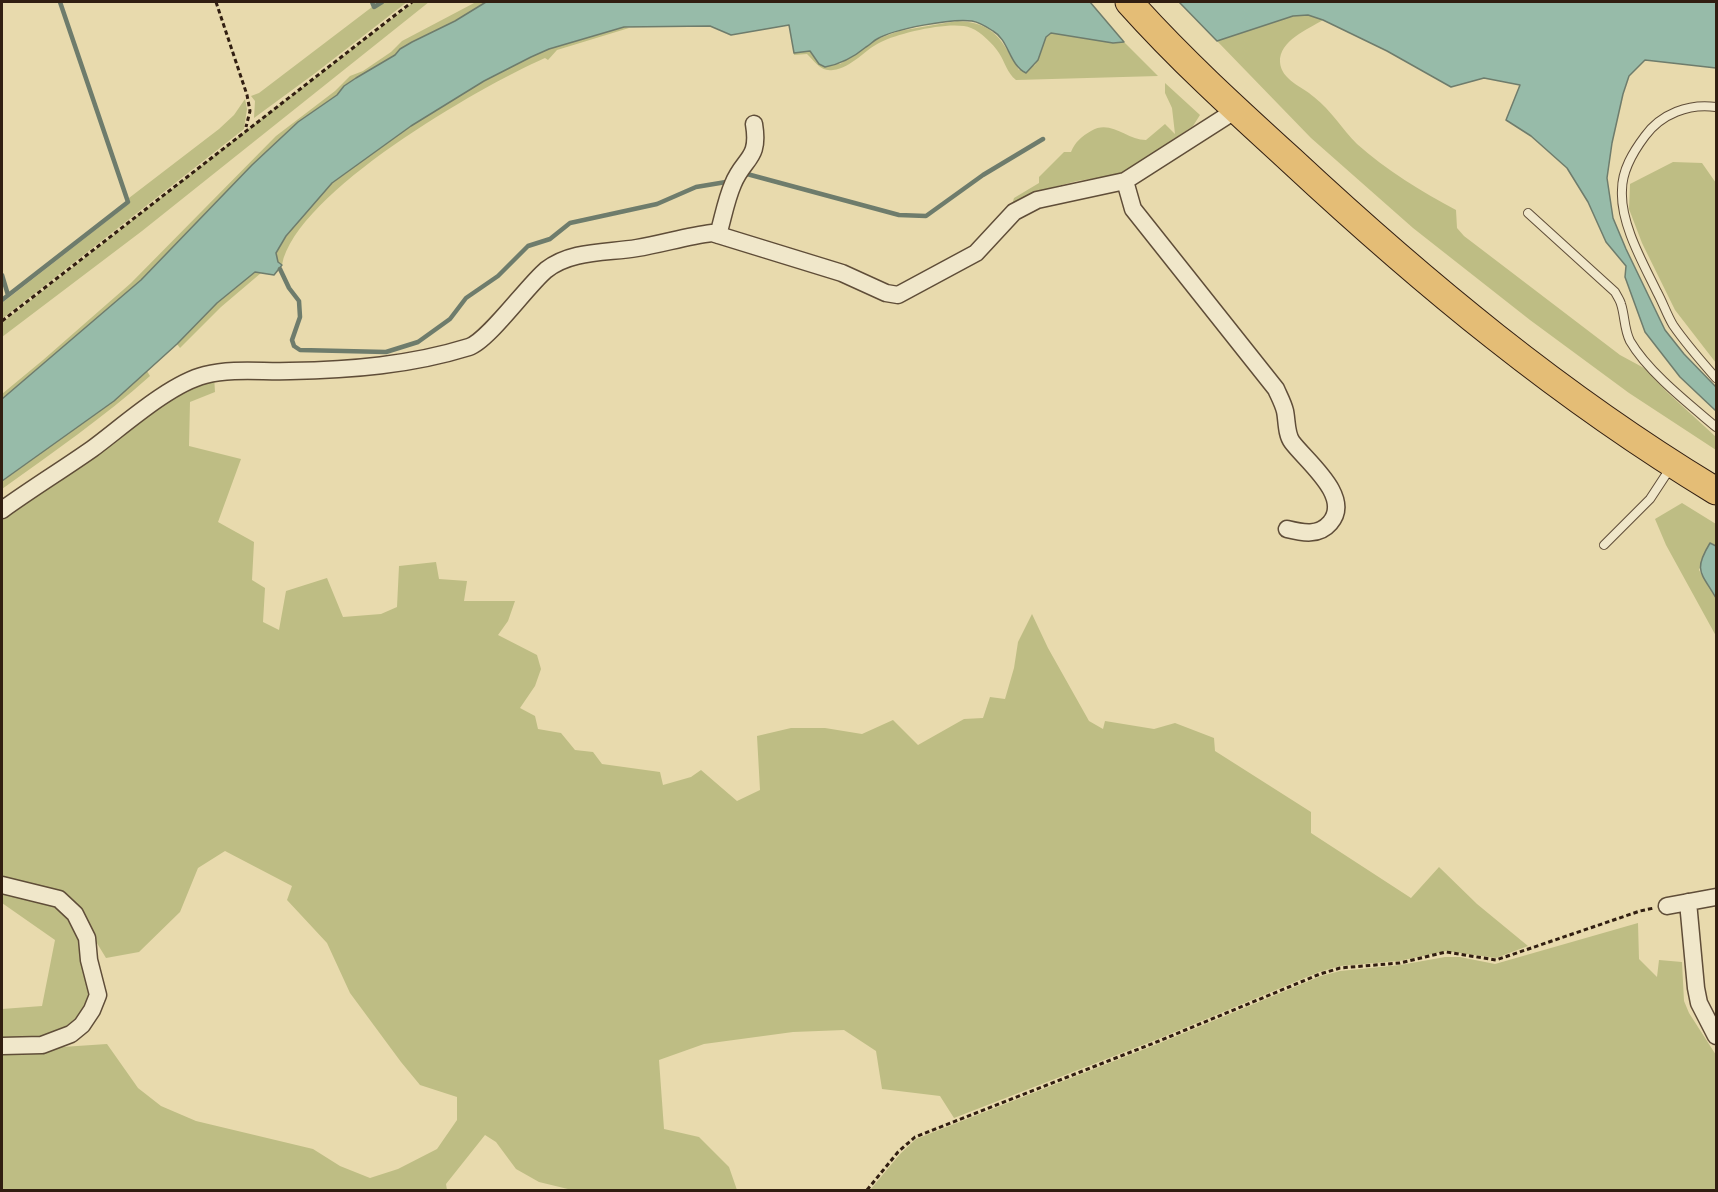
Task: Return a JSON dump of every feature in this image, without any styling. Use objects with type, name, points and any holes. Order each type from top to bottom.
[{"type":"highway","points":[[1129,2],[1215,90],[1341,207],[1496,339],[1673,465],[1716,491]]},
{"type":"street","points":[[2,510],[53,477],[154,403],[202,375],[232,370],[274,372],[341,370],[422,360],[472,346],[534,282],[558,263],[570,258],[661,244],[712,233],[842,273],[886,293],[898,295],[976,253],[1014,212],[1037,200],[1125,181],[1236,110]]},
{"type":"street","points":[[718,235],[733,184],[752,155],[757,142],[754,124]]},
{"type":"street","points":[[1125,181],[1133,209],[1276,389],[1284,408],[1290,440],[1313,464],[1329,486],[1336,503],[1336,510],[1335,517],[1327,526],[1316,532],[1304,533],[1287,529]]},
{"type":"street","points":[[2,885],[59,899],[75,914],[87,938],[89,960],[98,995],[82,1025],[71,1034],[42,1045],[2,1046]]},
{"type":"street","points":[[1667,906],[1716,897]]},
{"type":"street","points":[[1688,902],[1699,1003],[1716,1036]]},
{"type":"lane","points":[[1716,106],[1703,105],[1680,110],[1654,124],[1635,150],[1624,174],[1621,191],[1623,211],[1639,254],[1673,324],[1716,378]]},
{"type":"lane","points":[[1528,213],[1615,292],[1622,304],[1623,321],[1629,339],[1645,360],[1684,400],[1716,427]]},
{"type":"lane","points":[[1604,545],[1650,499],[1673,465]]},
{"type":"path","points":[[216,2],[247,95],[250,111],[246,129]]},
{"type":"path","points":[[2,321],[412,2]]},
{"type":"path","points":[[867,1191],[898,1152],[915,1137],[1159,1041],[1320,974],[1340,968],[1400,963],[1446,952],[1496,960],[1640,911],[1667,906]]},
{"type":"shaded area","points":[[385,2],[407,2],[254,118],[255,101],[251,96],[259,93],[372,7],[374,9]]},
{"type":"shaded area","points":[[414,2],[429,2],[142,231],[2,337],[2,323]]},
{"type":"shaded area","points":[[476,2],[486,2],[455,21],[400,49],[395,55],[344,86],[337,95],[298,122],[252,165],[141,280],[2,399],[2,394],[131,283],[276,136],[335,91],[350,76],[363,71],[391,52],[402,41]]},
{"type":"shaded area","points":[[486,2],[1090,2],[1124,42],[1113,43],[1051,33],[1046,37],[1038,60],[1026,73],[1016,64],[998,35],[972,21],[923,25],[885,35],[847,60],[825,67],[819,64],[810,51],[794,53],[789,25],[731,35],[710,26],[624,27],[549,49],[484,81],[411,126],[332,183],[286,236],[276,253],[278,262],[282,265],[274,275],[255,272],[217,303],[177,344],[114,401],[2,481],[2,399],[141,280],[252,165],[298,122],[337,95],[344,86],[395,55],[400,49],[455,21]]},
{"type":"shaded area","points":[[1179,2],[1716,2],[1716,68],[1645,60],[1629,76],[1612,143],[1607,178],[1613,218],[1626,249],[1665,330],[1684,354],[1716,387],[1716,411],[1680,377],[1645,332],[1625,277],[1626,266],[1606,242],[1588,202],[1567,168],[1531,136],[1506,120],[1520,85],[1484,78],[1451,87],[1387,51],[1308,15],[1293,16],[1217,41]]},
{"type":"shaded area","points":[[1308,15],[1323,20],[1296,36],[1284,48],[1280,62],[1284,74],[1320,102],[1368,154],[1430,196],[1456,210],[1457,228],[1464,236],[1620,355],[1644,368],[1716,437],[1716,450],[1629,393],[1530,320],[1413,228],[1311,138],[1217,41],[1293,16]]},
{"type":"shaded area","points":[[957,21],[970,22],[989,29],[1002,42],[1019,70],[1035,65],[1046,37],[1051,33],[1113,43],[1124,42],[1158,76],[1016,80],[990,42],[975,30],[963,26],[926,29],[889,38],[840,69],[822,68],[807,54],[794,55],[794,53],[811,50],[840,64],[877,39],[899,31]]},
{"type":"shaded area","points":[[624,27],[629,28],[557,50],[548,60],[545,58],[478,92],[394,145],[354,175],[320,206],[295,236],[282,265],[278,262],[276,253],[286,236],[332,183],[411,126],[484,81],[531,57],[549,49]]},
{"type":"shaded area","points":[[1165,83],[1200,115],[1193,126],[1123,174],[1054,187],[1021,200],[1011,208],[1014,198],[1039,183],[1039,177],[1064,152],[1071,152],[1079,140],[1091,131],[1105,127],[1146,140],[1165,124],[1175,134],[1172,108],[1165,93]]},
{"type":"shaded area","points":[[245,99],[247,109],[244,129],[2,319],[2,303],[130,203],[129,198],[219,129],[234,115]]},
{"type":"shaded area","points":[[1673,162],[1702,163],[1716,183],[1716,363],[1675,310],[1642,243],[1629,209],[1630,184]]},
{"type":"shaded area","points":[[255,272],[261,273],[221,307],[180,348],[177,344],[217,303]]},
{"type":"shaded area","points":[[147,371],[150,376],[114,406],[2,489],[2,481],[114,401]]},
{"type":"shaded area","points":[[214,376],[215,392],[190,402],[189,446],[241,459],[218,522],[254,542],[252,580],[265,588],[263,622],[279,630],[286,591],[327,578],[343,617],[381,614],[397,607],[399,566],[436,562],[439,579],[467,581],[464,601],[515,601],[508,621],[498,635],[537,655],[541,669],[535,686],[520,708],[535,716],[538,729],[561,733],[575,750],[593,752],[602,764],[660,772],[663,785],[691,777],[701,770],[737,801],[760,790],[757,736],[791,728],[825,728],[862,734],[893,720],[918,745],[964,719],[983,718],[990,697],[1005,699],[1014,668],[1018,642],[1032,614],[1048,648],[1089,721],[1103,729],[1105,721],[1154,729],[1175,723],[1214,738],[1215,751],[1311,812],[1311,833],[1411,898],[1439,867],[1477,904],[1528,946],[1496,958],[1446,951],[1399,961],[1340,966],[1319,972],[1158,1039],[954,1118],[940,1096],[882,1089],[876,1051],[844,1030],[793,1032],[704,1044],[659,1060],[664,1129],[699,1137],[729,1167],[737,1190],[572,1190],[539,1182],[516,1169],[496,1142],[485,1135],[446,1184],[447,1190],[2,1190],[2,1051],[107,1044],[138,1088],[161,1106],[196,1121],[313,1149],[340,1166],[370,1178],[398,1169],[437,1149],[457,1120],[457,1097],[420,1085],[350,993],[327,943],[287,900],[292,886],[225,851],[198,868],[180,912],[139,952],[106,958],[85,919],[2,880],[2,513],[156,405]]},
{"type":"shaded area","points":[[1682,503],[1716,524],[1716,546],[1711,543],[1699,570],[1716,598],[1716,636],[1666,545],[1655,519]]},
{"type":"shaded area","points":[[1710,543],[1716,546],[1716,598],[1703,577],[1700,566]]},
{"type":"shaded area","points":[[2,889],[57,902],[72,914],[95,994],[79,1022],[49,1038],[2,1042],[2,1009],[42,1006],[55,940],[2,903]]},
{"type":"shaded area","points":[[1638,923],[1639,959],[1657,977],[1659,960],[1682,962],[1684,1001],[1689,1013],[1716,1055],[1716,1190],[870,1190],[900,1154],[916,1139],[1160,1043],[1321,976],[1340,971],[1400,965],[1445,957],[1460,957],[1495,964]]},
{"type":"waterway","points":[[2,300],[128,202],[60,2]]},
{"type":"waterway","points":[[372,2],[374,7],[382,2]]},
{"type":"waterway","points":[[747,174],[899,215],[926,216],[983,175],[1043,139]]},
{"type":"waterway","points":[[280,269],[289,288],[299,301],[300,317],[292,340],[294,346],[300,350],[386,352],[418,342],[450,319],[466,298],[498,276],[528,246],[550,239],[570,223],[657,204],[696,187],[726,182]]},
{"type":"waterway","points":[[2,275],[8,295]]}]
